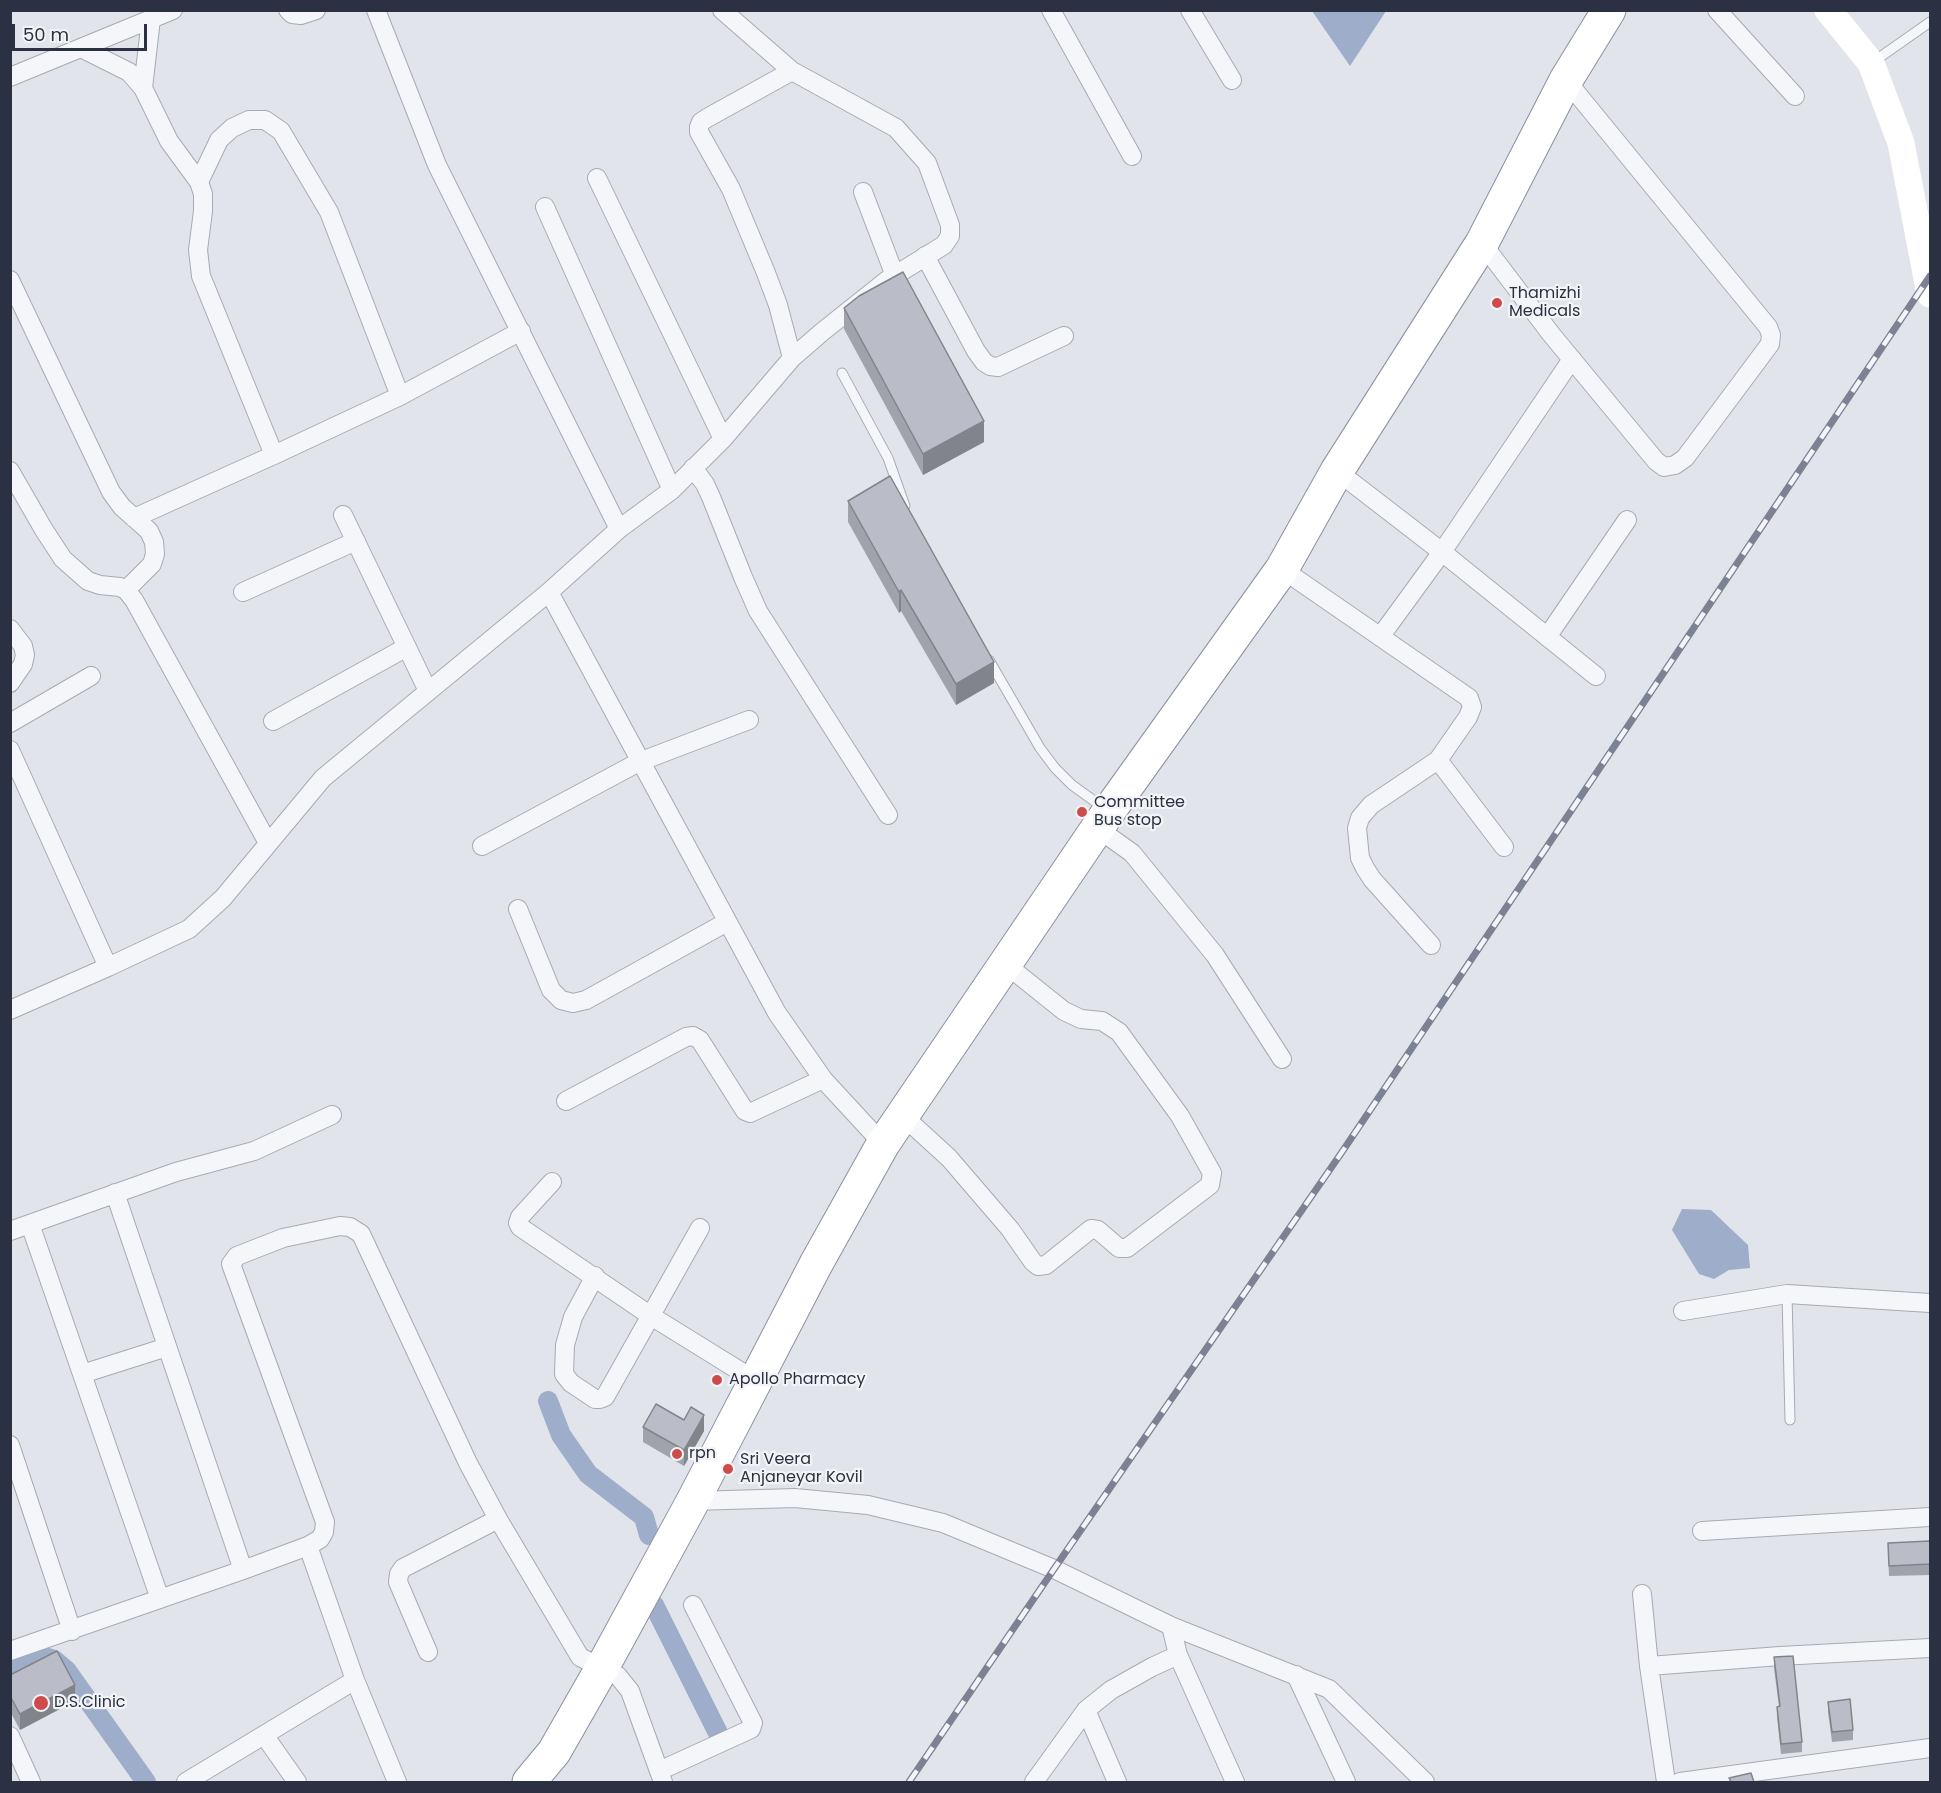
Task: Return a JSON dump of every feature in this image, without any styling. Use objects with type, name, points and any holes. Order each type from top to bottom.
[{"type":"highway","points":[[530,1782],[554,1752],[602,1668],[693,1501],[816,1264],[883,1144],[1103,820],[1282,569],[1336,471],[1482,243],[1566,80],[1609,10]]},
{"type":"main road","points":[[1828,10],[1871,63],[1901,143],[1930,294]]},
{"type":"street","points":[[10,77],[172,10]]},
{"type":"street","points":[[288,10],[292,14],[301,15],[315,10]]},
{"type":"street","points":[[376,10],[437,165],[620,529]]},
{"type":"street","points":[[10,1010],[108,968],[189,929],[223,898],[323,778],[549,592],[620,529],[672,490],[723,439],[792,358],[822,332],[895,276],[944,245],[950,236],[950,225],[927,163],[896,128],[792,71],[722,10]]},
{"type":"street","points":[[1051,10],[1132,156]]},
{"type":"street","points":[[1190,10],[1232,80]]},
{"type":"street","points":[[1717,10],[1795,96]]},
{"type":"street","points":[[143,88],[151,19]]},
{"type":"street","points":[[81,48],[129,72],[143,88],[169,141],[199,182],[203,194],[198,250],[201,276],[274,455]]},
{"type":"street","points":[[792,71],[707,118],[701,122],[699,132],[731,189],[766,273],[784,325],[792,358]]},
{"type":"street","points":[[1482,243],[1572,359],[1656,462],[1664,467],[1675,465],[1685,458],[1770,344],[1771,335],[1767,327],[1566,80]]},
{"type":"street","points":[[199,182],[219,140],[232,128],[249,120],[265,120],[281,131],[329,212],[400,396]]},
{"type":"street","points":[[597,178],[723,439]]},
{"type":"street","points":[[863,192],[895,276]]},
{"type":"street","points":[[545,207],[672,490]]},
{"type":"street","points":[[926,256],[976,351],[990,366],[998,367],[1064,336]]},
{"type":"street","points":[[10,280],[111,492],[122,507],[148,531],[154,542],[155,554],[152,564],[126,590]]},
{"type":"street","points":[[134,518],[400,396],[520,331]]},
{"type":"street","points":[[1380,637],[1442,552],[1572,359]]},
{"type":"street","points":[[693,468],[711,497],[758,611],[888,815]]},
{"type":"street","points":[[10,471],[63,559],[88,581],[120,587],[126,590],[134,600],[268,843]]},
{"type":"street","points":[[1336,471],[1442,552],[1596,676]]},
{"type":"street","points":[[343,515],[428,691]]},
{"type":"street","points":[[1547,637],[1627,520]]},
{"type":"street","points":[[243,592],[356,541]]},
{"type":"street","points":[[1282,569],[1468,698],[1472,706],[1468,717],[1438,760],[1371,805],[1360,818],[1357,828],[1360,858],[1368,874],[1431,945]]},
{"type":"street","points":[[549,592],[639,762],[777,1013],[823,1079],[883,1144]]},
{"type":"street","points":[[10,629],[23,646],[25,655],[23,664],[10,683]]},
{"type":"street","points":[[273,721],[407,647]]},
{"type":"street","points":[[10,723],[92,676]]},
{"type":"street","points":[[482,846],[639,762],[749,720]]},
{"type":"street","points":[[10,750],[108,968]]},
{"type":"street","points":[[1438,760],[1504,847]]},
{"type":"street","points":[[1103,820],[1215,955],[1282,1059]]},
{"type":"street","points":[[518,909],[551,990],[561,1000],[573,1003],[586,1000],[727,921]]},
{"type":"street","points":[[902,1115],[949,1158],[1010,1229],[1038,1266],[1046,1265],[1091,1229],[1098,1230],[1119,1248],[1127,1248],[1210,1185],[1212,1173],[1180,1116],[1119,1032],[1102,1021],[1081,1019],[1064,1011],[1004,963]]},
{"type":"street","points":[[566,1101],[686,1037],[693,1036],[700,1040],[745,1111],[750,1113],[823,1079]]},
{"type":"street","points":[[10,1231],[176,1172],[254,1151],[332,1115]]},
{"type":"street","points":[[552,1182],[520,1217],[519,1225],[651,1316],[756,1381]]},
{"type":"street","points":[[115,1193],[243,1570]]},
{"type":"street","points":[[30,1224],[160,1599]]},
{"type":"street","points":[[10,1651],[243,1570],[308,1546],[320,1539],[324,1532],[325,1522],[231,1264],[237,1256],[283,1238],[340,1226],[350,1227],[361,1234],[468,1463],[498,1519],[580,1657],[618,1676],[630,1691],[661,1777],[753,1726],[693,1605]]},
{"type":"street","points":[[595,1276],[573,1317],[565,1346],[564,1374],[571,1383],[595,1399],[600,1399],[605,1397],[700,1228]]},
{"type":"street","points":[[1683,1311],[1787,1294],[1930,1303]]},
{"type":"street","points":[[82,1374],[167,1347]]},
{"type":"street","points":[[10,1445],[72,1630]]},
{"type":"street","points":[[693,1501],[795,1498],[868,1504],[944,1523],[1054,1569],[1171,1626],[1329,1689],[1425,1782]]},
{"type":"street","points":[[1702,1531],[1930,1517]]},
{"type":"street","points":[[428,1652],[398,1581],[399,1574],[403,1568],[498,1519]]},
{"type":"street","points":[[308,1546],[355,1680],[397,1782]]},
{"type":"street","points":[[1642,1594],[1649,1665],[1666,1782]]},
{"type":"street","points":[[1171,1626],[1178,1655],[1235,1782]]},
{"type":"street","points":[[1649,1665],[1930,1648]]},
{"type":"street","points":[[1034,1782],[1086,1710],[1111,1690],[1178,1655]]},
{"type":"street","points":[[1296,1675],[1346,1782]]},
{"type":"street","points":[[186,1782],[355,1680]]},
{"type":"street","points":[[1086,1710],[1117,1782]]},
{"type":"street","points":[[264,1735],[297,1782]]},
{"type":"street","points":[[10,1736],[22,1774]]},
{"type":"street","points":[[1680,1782],[1930,1748]]},
{"type":"lane","points":[[1871,63],[1930,22]]},
{"type":"lane","points":[[842,374],[888,458],[909,518]]},
{"type":"lane","points":[[982,648],[1028,728],[1055,768],[1103,820]]},
{"type":"lane","points":[[1787,1294],[1790,1420]]},
{"type":"water","points":[[1312,11],[1386,11],[1350,66]]},
{"type":"water","points":[[1682,1209],[1711,1210],[1748,1245],[1750,1268],[1729,1270],[1714,1279],[1699,1274],[1672,1230]]},
{"type":"building","points":[[903,272],[984,421],[923,454],[844,308],[859,296]]},
{"type":"building","points":[[890,476],[994,662],[956,684],[901,590],[899,592],[848,501]]},
{"type":"building","points":[[656,1404],[684,1420],[691,1407],[704,1415],[684,1450],[643,1427]]},
{"type":"building","points":[[1930,1541],[1930,1564],[1889,1566],[1888,1543]]},
{"type":"building","points":[[57,1651],[75,1685],[20,1714],[10,1696],[10,1675]]},
{"type":"building","points":[[1793,1656],[1802,1742],[1781,1744],[1777,1707],[1780,1706],[1774,1657]]},
{"type":"building","points":[[1850,1699],[1853,1730],[1832,1732],[1828,1702]]},
{"type":"building","points":[[1751,1773],[1754,1782],[1731,1782],[1729,1778]]},
{"type":"waterway","points":[[548,1401],[561,1435],[588,1474],[644,1517],[649,1535]]},
{"type":"waterway","points":[[654,1605],[718,1733]]},
{"type":"waterway","points":[[12,1666],[42,1656],[54,1660],[67,1671],[146,1782]]},
{"type":"railway","points":[[909,1782],[1342,1152],[1930,276]]},
{"type":"place","name":"Thamizhi Medicals","points":[[1497,303]]},
{"type":"place","name":"Committee Bus stop","points":[[1082,812]]},
{"type":"place","name":"Apollo Pharmacy","points":[[717,1380]]},
{"type":"place","name":"rpn","points":[[677,1454]]},
{"type":"place","name":"Sri Veera Anjaneyar Kovil","points":[[728,1469]]},
{"type":"place","name":"D.S.Clinic","points":[[41,1703]]}]
